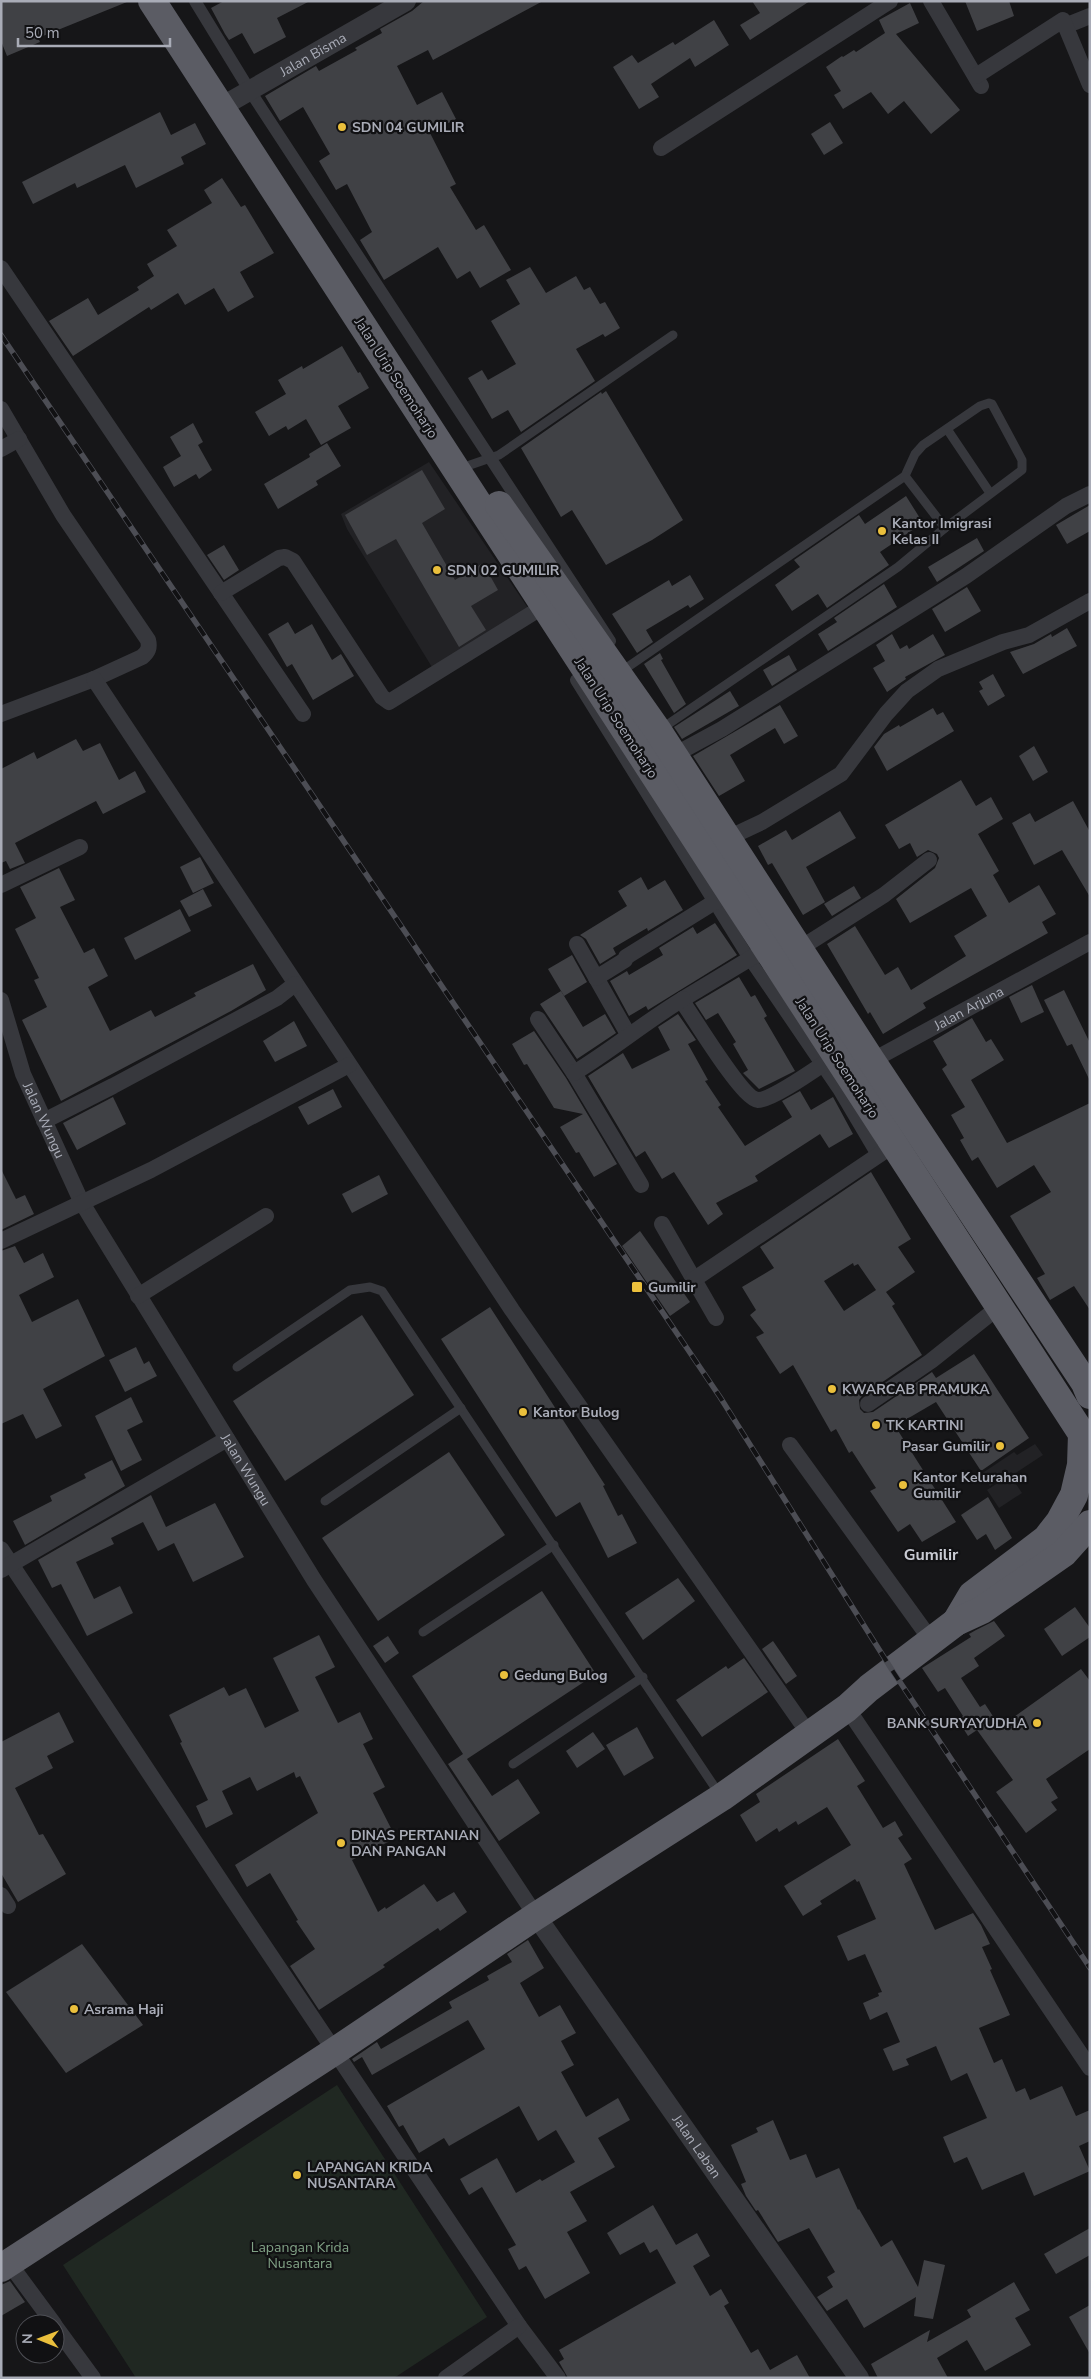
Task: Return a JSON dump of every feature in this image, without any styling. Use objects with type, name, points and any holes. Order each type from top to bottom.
[{"type":"highway","name":"Jalan Urip Soemoharjo","points":[[152,1],[235,99],[539,610],[758,954],[834,1065],[886,1149],[1000,1306],[1082,1434],[1081,1465],[1074,1495],[1060,1521],[1066,1548]]},
{"type":"highway","name":"Jalan Urip Soemoharjo","points":[[171,1],[235,99],[678,753],[1087,1389]]},
{"type":"highway","points":[[1066,1548],[1073,1520],[1090,1517]]},
{"type":"highway","points":[[4,2260],[335,2051],[536,1916],[722,1797],[848,1708],[869,1688],[931,1640],[956,1622],[982,1610],[1066,1548],[1090,1524]]},
{"type":"street","points":[[138,1],[469,508],[539,610],[560,654]]},
{"type":"street","points":[[195,1],[235,99]]},
{"type":"street","name":"Jalan Bisma","points":[[235,99],[406,1]]},
{"type":"street","points":[[661,148],[890,1]]},
{"type":"street","points":[[931,1],[978,81],[1063,20],[1090,85]]},
{"type":"street","points":[[1065,26],[1090,16]]},
{"type":"street","points":[[1,268],[303,714]]},
{"type":"street","points":[[1,409],[63,515],[148,640],[148,652],[142,657],[94,679],[1,714]]},
{"type":"street","points":[[1,449],[19,440]]},
{"type":"street","points":[[678,753],[722,729],[966,576],[1066,506],[1090,494]]},
{"type":"street","points":[[221,593],[279,558],[285,557],[293,561],[382,697],[389,702],[539,610]]},
{"type":"street","points":[[731,837],[762,822],[841,774],[886,714],[902,697],[938,670],[1003,642],[1029,635],[1090,601]]},
{"type":"street","points":[[570,670],[722,898],[626,957],[626,960],[596,978]]},
{"type":"street","points":[[94,679],[512,1310],[809,1734]]},
{"type":"street","points":[[1,885],[80,847]]},
{"type":"street","points":[[802,946],[884,895],[929,860]]},
{"type":"street","name":"Jalan Arjuna","points":[[683,999],[741,1088],[754,1098],[762,1099],[834,1065],[874,1059],[1090,942]]},
{"type":"street","points":[[577,944],[628,1034]]},
{"type":"street","points":[[574,1073],[602,1056],[628,1034],[758,954]]},
{"type":"street","points":[[44,1121],[277,998],[295,984]]},
{"type":"street","name":"Jalan Wungu","points":[[1,1000],[23,1074],[81,1202],[314,1580],[536,1916]]},
{"type":"street","points":[[538,1019],[574,1073],[641,1185]]},
{"type":"street","points":[[1,1241],[151,1170],[349,1065]]},
{"type":"street","points":[[693,1280],[886,1149]]},
{"type":"street","points":[[138,1296],[266,1216]]},
{"type":"street","points":[[662,1224],[716,1318]]},
{"type":"street","points":[[868,1404],[931,1361],[1000,1306]]},
{"type":"street","points":[[7,1567],[227,1439]]},
{"type":"street","points":[[790,1445],[931,1640]]},
{"type":"street","points":[[1,1549],[7,1567],[519,2326],[558,2378]]},
{"type":"street","points":[[848,1708],[1090,2068]]},
{"type":"street","name":"Jalan Laban","points":[[536,1916],[859,2378]]},
{"type":"street","points":[[4,2260],[46,2314]]},
{"type":"street","points":[[446,2378],[519,2326]]},
{"type":"street","points":[[65,2340],[93,2378]]},
{"type":"lane","points":[[481,461],[673,334]]},
{"type":"lane","points":[[623,670],[905,476],[914,454],[980,406],[992,404],[1023,465],[1019,473],[945,528],[898,567],[662,729]]},
{"type":"lane","points":[[947,429],[990,494]]},
{"type":"lane","points":[[905,476],[945,528]]},
{"type":"lane","points":[[237,1367],[350,1290],[370,1287],[382,1291],[722,1797]]},
{"type":"lane","points":[[325,1501],[461,1408]]},
{"type":"lane","points":[[422,1632],[554,1545]]},
{"type":"lane","points":[[513,1764],[643,1677]]},
{"type":"shaded area","name":"SDN 02 GUMILIR","points":[[429,462],[530,611],[435,672],[347,529],[341,514]]},
{"type":"shaded area","name":"Pasar Gumilir","points":[[1035,1444],[1043,1455],[1014,1474],[1011,1472],[990,1486],[981,1474],[1014,1452],[1017,1455]]},
{"type":"shaded area","name":"Pasar Gumilir","points":[[1010,1475],[1022,1493],[999,1508],[987,1490]]},
{"type":"green space","name":"LAPANGAN KRIDA NUSANTARA","points":[[337,2085],[487,2317],[394,2378],[136,2378],[63,2265]]},
{"type":"building","points":[[1,1],[127,2],[38,38],[40,42],[7,56],[1,41]]},
{"type":"building","points":[[224,1],[310,1],[277,18],[286,37],[254,54],[242,33],[229,40],[225,34],[211,8]]},
{"type":"building","points":[[424,1],[543,1],[433,60],[428,50],[397,66],[417,105],[442,92],[456,119],[430,133],[456,184],[450,187],[476,230],[484,225],[511,270],[480,288],[470,271],[457,279],[438,247],[384,280],[360,240],[372,232],[347,184],[336,190],[319,161],[330,154],[303,107],[280,121],[265,96],[316,66],[319,71],[357,50],[355,48],[382,33],[380,29],[412,11]]},
{"type":"building","points":[[752,1],[810,1],[750,40],[740,25],[760,13]]},
{"type":"building","points":[[965,1],[1009,1],[1014,16],[977,31]]},
{"type":"building","points":[[910,3],[919,23],[896,34],[960,110],[931,134],[904,101],[888,114],[871,92],[843,109],[834,95],[841,91],[826,67],[854,50],[856,52],[885,33],[879,20]]},
{"type":"building","points":[[714,20],[729,45],[695,67],[690,58],[651,84],[659,97],[639,109],[613,67],[632,55],[638,63],[673,42],[675,45]]},
{"type":"building","points":[[160,112],[171,135],[195,123],[206,144],[181,157],[184,164],[136,188],[125,165],[77,188],[75,183],[33,204],[22,182]]},
{"type":"building","points":[[830,122],[843,143],[824,155],[811,134]]},
{"type":"building","points":[[222,178],[241,207],[245,205],[274,253],[240,272],[254,297],[228,312],[214,288],[185,305],[178,293],[151,310],[149,307],[73,356],[49,321],[88,298],[98,315],[139,290],[137,287],[154,276],[147,264],[177,246],[167,230],[212,203],[204,190]]},
{"type":"building","points":[[530,267],[546,293],[576,276],[584,290],[590,287],[600,304],[605,302],[620,328],[605,337],[603,334],[576,349],[595,381],[521,432],[508,410],[492,419],[468,378],[482,370],[488,380],[516,364],[491,321],[520,304],[506,280]]},
{"type":"building","points":[[342,346],[369,388],[338,406],[351,428],[321,445],[306,419],[288,430],[286,426],[269,436],[255,412],[286,394],[278,380],[302,366],[303,369]]},
{"type":"building","points":[[606,391],[683,520],[652,540],[606,565],[572,510],[561,517],[521,448],[601,392],[602,394]]},
{"type":"building","points":[[193,423],[203,442],[198,445],[212,470],[199,479],[196,474],[174,487],[163,467],[181,456],[170,437]]},
{"type":"building","points":[[327,443],[341,466],[316,481],[318,485],[278,509],[264,484],[310,457],[309,454]]},
{"type":"building","points":[[422,470],[445,509],[422,523],[455,580],[483,563],[498,590],[471,606],[486,630],[459,647],[396,539],[367,555],[345,515]]},
{"type":"building","points":[[906,496],[923,523],[880,552],[889,565],[827,608],[818,594],[792,611],[775,585],[800,567],[794,560],[859,515],[865,524]]},
{"type":"building","points":[[1090,505],[1090,531],[1067,544],[1056,525]]},
{"type":"building","points":[[977,538],[984,551],[937,582],[928,567]]},
{"type":"building","points":[[224,545],[239,570],[224,580],[207,555]]},
{"type":"building","points":[[690,575],[704,599],[690,608],[688,605],[646,630],[653,642],[637,653],[612,614],[669,580],[672,586]]},
{"type":"building","points":[[884,584],[897,607],[828,651],[818,634],[837,622],[834,618]]},
{"type":"building","points":[[967,587],[981,611],[945,632],[932,609]]},
{"type":"building","points":[[288,622],[295,634],[312,624],[332,660],[341,654],[354,676],[313,700],[292,664],[287,667],[268,634]]},
{"type":"building","points":[[1067,628],[1077,646],[1023,674],[1010,652],[1034,644],[1051,634],[1052,637]]},
{"type":"building","points":[[892,634],[900,649],[907,645],[909,649],[933,634],[945,655],[905,677],[906,679],[887,692],[873,668],[885,661],[876,645]]},
{"type":"building","points":[[660,653],[663,659],[661,660],[686,704],[674,713],[644,664]]},
{"type":"building","points":[[789,655],[797,670],[772,686],[763,670]]},
{"type":"building","points":[[993,674],[1005,696],[988,706],[979,691],[983,689],[979,682]]},
{"type":"building","points":[[730,691],[739,706],[682,739],[674,727]]},
{"type":"building","points":[[780,705],[798,736],[784,744],[775,728],[730,755],[745,781],[719,796],[693,756]]},
{"type":"building","points":[[933,708],[937,715],[943,712],[954,731],[887,771],[874,747],[884,734]]},
{"type":"building","points":[[76,739],[83,751],[100,743],[119,780],[135,771],[146,792],[103,814],[96,801],[15,843],[25,863],[10,869],[6,861],[1,863],[1,769],[34,752],[37,759]]},
{"type":"building","points":[[1034,746],[1048,772],[1033,781],[1019,756]]},
{"type":"building","points":[[961,780],[976,806],[991,797],[1003,819],[978,834],[999,871],[993,875],[1009,903],[1039,885],[1056,914],[1042,922],[1048,933],[923,1003],[926,1008],[883,1034],[870,1012],[868,1014],[827,944],[855,926],[885,975],[898,967],[911,990],[966,956],[954,936],[987,916],[971,888],[910,923],[896,899],[935,868],[939,858],[937,854],[928,850],[917,857],[910,843],[899,849],[885,825]]},
{"type":"building","points":[[1073,801],[1090,832],[1090,897],[1062,850],[1034,865],[1012,823],[1030,813],[1035,822]]},
{"type":"building","points":[[840,811],[856,838],[806,867],[825,902],[803,915],[772,863],[768,865],[758,846],[786,830],[792,840]]},
{"type":"building","points":[[200,857],[214,883],[193,893],[180,867]]},
{"type":"building","points":[[59,868],[75,900],[60,907],[84,953],[94,948],[108,976],[88,987],[110,1031],[151,1010],[155,1017],[196,996],[194,993],[253,964],[266,990],[231,1011],[61,1101],[22,1020],[47,1007],[34,980],[39,978],[15,929],[36,918],[20,887]]},
{"type":"building","points":[[641,877],[648,890],[665,880],[683,910],[648,931],[647,928],[613,948],[616,954],[600,964],[586,939],[580,935],[627,906],[618,891]]},
{"type":"building","points":[[854,886],[861,898],[832,916],[824,904]]},
{"type":"building","points":[[203,889],[212,906],[189,917],[180,901]]},
{"type":"building","points":[[180,909],[191,931],[135,960],[124,938]]},
{"type":"building","points":[[715,923],[737,955],[648,1010],[646,1006],[629,1016],[610,981],[627,971],[629,975],[663,955],[659,948],[693,927],[697,934]]},
{"type":"building","points":[[572,955],[587,982],[564,996],[548,969]]},
{"type":"building","points":[[739,977],[751,997],[755,995],[767,1016],[764,1018],[795,1071],[759,1089],[743,1073],[748,1070],[733,1044],[736,1042],[718,1013],[706,1020],[695,1003]]},
{"type":"building","points":[[1032,985],[1044,1012],[1021,1023],[1009,997]]},
{"type":"building","points":[[1064,990],[1090,1043],[1090,1081],[1072,1044],[1067,1046],[1044,1000]]},
{"type":"building","points":[[561,991],[583,1027],[605,1014],[616,1033],[577,1059],[540,1004]]},
{"type":"building","points":[[678,1014],[696,1040],[688,1044],[708,1080],[705,1081],[721,1105],[718,1107],[745,1146],[792,1117],[782,1101],[800,1091],[811,1110],[833,1097],[853,1134],[829,1148],[820,1134],[755,1176],[758,1181],[716,1203],[723,1214],[708,1225],[674,1172],[662,1179],[645,1151],[636,1157],[588,1076],[623,1053],[632,1069],[670,1050],[658,1027]]},
{"type":"building","points":[[972,1018],[986,1042],[991,1039],[1004,1060],[971,1080],[1007,1143],[1090,1103],[1090,1310],[1074,1286],[1050,1300],[1037,1278],[1045,1274],[1010,1216],[1051,1192],[1034,1165],[997,1188],[978,1157],[972,1161],[960,1140],[964,1138],[951,1115],[965,1107],[942,1069],[947,1065],[933,1041]]},
{"type":"building","points":[[294,1021],[307,1046],[275,1062],[263,1041]]},
{"type":"building","points":[[534,1031],[566,1078],[617,1164],[594,1177],[579,1152],[576,1153],[560,1127],[583,1114],[554,1108],[527,1064],[524,1065],[512,1044]]},
{"type":"building","points":[[333,1089],[342,1107],[308,1125],[298,1107]]},
{"type":"building","points":[[113,1097],[126,1124],[77,1150],[63,1123]]},
{"type":"building","points":[[1,1169],[16,1199],[25,1195],[34,1214],[1,1230]]},
{"type":"building","points":[[871,1172],[911,1239],[898,1247],[915,1272],[886,1292],[895,1304],[892,1306],[922,1355],[862,1396],[859,1400],[860,1409],[864,1413],[873,1412],[932,1372],[936,1378],[974,1354],[1029,1438],[981,1471],[936,1402],[895,1426],[956,1522],[922,1542],[910,1524],[898,1532],[870,1491],[876,1488],[852,1451],[849,1453],[836,1429],[831,1432],[793,1365],[780,1374],[756,1337],[764,1333],[750,1315],[756,1310],[742,1287],[774,1268],[760,1247]],"holes":[[[853,1263],[854,1266],[858,1264],[876,1290],[844,1311],[824,1281]]]},
{"type":"building","points":[[379,1175],[388,1194],[352,1213],[342,1194]]},
{"type":"building","points":[[640,1231],[690,1302],[670,1316],[622,1246]]},
{"type":"building","points":[[15,1246],[24,1263],[43,1253],[54,1277],[19,1295],[32,1322],[78,1299],[105,1356],[43,1389],[62,1426],[36,1439],[23,1414],[1,1424],[1,1251]]},
{"type":"building","name":"Kantor Bulog","points":[[490,1307],[605,1485],[603,1486],[618,1516],[622,1514],[637,1543],[608,1558],[580,1502],[556,1517],[441,1339]]},
{"type":"building","points":[[362,1315],[414,1395],[285,1481],[233,1401]]},
{"type":"building","points":[[136,1347],[144,1364],[149,1361],[157,1376],[125,1392],[109,1360]]},
{"type":"building","points":[[131,1397],[143,1422],[127,1430],[142,1460],[121,1471],[95,1416]]},
{"type":"building","points":[[449,1452],[505,1535],[378,1621],[322,1538]]},
{"type":"building","points":[[112,1460],[125,1486],[25,1545],[13,1521],[52,1501],[50,1496],[86,1478],[84,1474]]},
{"type":"building","points":[[151,1495],[166,1527],[215,1503],[244,1557],[193,1582],[174,1543],[158,1551],[143,1522],[111,1538],[114,1544],[76,1562],[94,1599],[120,1586],[133,1613],[87,1636],[61,1584],[52,1588],[38,1560]]},
{"type":"building","points":[[988,1497],[1012,1538],[995,1550],[986,1534],[977,1540],[961,1515]]},
{"type":"building","points":[[678,1578],[695,1601],[643,1640],[625,1613]]},
{"type":"building","name":"Gedung Bulog","points":[[542,1591],[596,1674],[467,1759],[492,1796],[518,1779],[540,1813],[499,1841],[448,1764],[463,1754],[412,1676]]},
{"type":"building","points":[[1075,1607],[1090,1628],[1090,1637],[1062,1656],[1044,1629]]},
{"type":"building","points":[[994,1621],[1005,1636],[974,1658],[979,1666],[961,1678],[980,1707],[985,1704],[1000,1727],[1081,1669],[1090,1681],[1090,1749],[1046,1779],[1058,1798],[1051,1802],[1057,1810],[1026,1833],[996,1792],[1013,1780],[977,1730],[968,1736],[958,1720],[963,1716],[945,1688],[938,1692],[922,1668],[971,1637],[969,1634]]},
{"type":"building","points":[[319,1635],[335,1667],[315,1677],[338,1723],[360,1712],[373,1739],[363,1744],[385,1787],[373,1793],[396,1838],[352,1860],[378,1912],[385,1907],[386,1909],[424,1884],[437,1902],[454,1892],[467,1912],[440,1931],[438,1928],[383,1965],[385,1967],[319,2010],[290,1966],[315,1949],[296,1921],[298,1920],[270,1873],[247,1887],[235,1865],[318,1813],[300,1776],[296,1778],[294,1772],[257,1791],[250,1777],[222,1791],[233,1814],[206,1828],[196,1806],[208,1800],[180,1743],[182,1742],[169,1715],[224,1687],[229,1696],[246,1688],[265,1728],[299,1711],[273,1658]]},
{"type":"building","points":[[388,1636],[399,1653],[385,1663],[373,1646]]},
{"type":"building","points":[[773,1641],[797,1676],[786,1684],[762,1649]]},
{"type":"building","points":[[744,1658],[768,1692],[702,1737],[676,1700],[726,1666],[728,1669]]},
{"type":"building","points":[[59,1712],[74,1742],[47,1756],[53,1768],[15,1788],[39,1835],[43,1834],[66,1874],[18,1902],[1,1873],[1,1742]]},
{"type":"building","points":[[637,1727],[654,1758],[624,1776],[606,1745]]},
{"type":"building","points":[[593,1732],[605,1749],[577,1768],[566,1751]]},
{"type":"building","points":[[838,1739],[865,1781],[857,1786],[883,1828],[895,1821],[903,1835],[898,1838],[912,1859],[904,1864],[935,1930],[973,1913],[981,1925],[990,1944],[982,1947],[1010,2015],[979,2028],[994,2063],[1002,2059],[1016,2092],[1025,2088],[1030,2100],[1062,2086],[1076,2116],[1090,2110],[1090,2141],[1079,2146],[1090,2171],[1034,2196],[1024,2172],[982,2190],[967,2157],[954,2163],[943,2137],[987,2118],[967,2073],[951,2081],[936,2046],[906,2059],[909,2065],[893,2071],[883,2049],[900,2042],[887,2012],[870,2020],[863,2003],[879,1996],[878,1993],[882,1992],[865,1954],[848,1961],[837,1936],[876,1919],[859,1881],[857,1882],[855,1879],[820,1901],[822,1904],[803,1916],[784,1886],[851,1845],[827,1807],[798,1825],[796,1821],[779,1832],[777,1828],[756,1842],[740,1815],[760,1802],[756,1794]]},
{"type":"building","points":[[528,1940],[544,1968],[520,1983],[539,2017],[560,2005],[576,2033],[561,2041],[574,2065],[561,2072],[586,2117],[618,2098],[630,2120],[598,2138],[615,2167],[570,2192],[587,2221],[567,2232],[590,2273],[545,2299],[526,2266],[519,2270],[508,2249],[516,2245],[482,2187],[469,2195],[460,2179],[497,2158],[516,2193],[540,2179],[542,2181],[575,2162],[556,2130],[538,2141],[519,2106],[449,2146],[444,2138],[419,2153],[403,2125],[399,2127],[387,2106],[485,2049],[468,2020],[372,2075],[362,2057],[354,2062],[352,2059],[377,2042],[381,2049],[452,2008],[449,2002],[489,1980],[487,1976],[512,1962],[507,1954]]},
{"type":"building","name":"Asrama Haji","points":[[82,1944],[143,2025],[66,2073],[6,1992]]},
{"type":"building","points":[[773,2120],[790,2160],[806,2154],[816,2178],[839,2168],[858,2210],[881,2247],[892,2240],[918,2287],[924,2260],[945,2265],[933,2319],[914,2316],[916,2297],[864,2328],[847,2299],[827,2311],[817,2297],[833,2287],[827,2277],[835,2272],[809,2228],[778,2242],[758,2210],[756,2211],[746,2196],[741,2184],[746,2182],[731,2145],[758,2132],[756,2128]]},
{"type":"building","points":[[653,2205],[676,2245],[697,2233],[710,2256],[693,2266],[710,2296],[721,2289],[729,2303],[724,2306],[751,2353],[758,2349],[770,2370],[797,2355],[810,2378],[568,2378],[559,2362],[564,2359],[559,2350],[676,2283],[657,2249],[650,2253],[644,2242],[620,2255],[607,2233]]},
{"type":"building","points":[[1090,2228],[1090,2255],[1056,2274],[1044,2254]]},
{"type":"building","points":[[10,2281],[25,2302],[1,2316],[1,2285]]},
{"type":"building","points":[[1014,2282],[1030,2310],[1015,2318],[1031,2345],[985,2371],[967,2340],[937,2358],[948,2378],[878,2378],[871,2364],[930,2330],[927,2342],[971,2317],[967,2310]]},
{"type":"building","points":[[1090,2305],[1090,2354],[1069,2317]]},
{"type":"railway","points":[[1,335],[720,1397],[892,1670],[1090,1968]]},
{"type":"place","name":"SDN 04 GUMILIR","points":[[342,127]]},
{"type":"place","name":"Kantor Imigrasi Kelas II","points":[[882,531]]},
{"type":"place","name":"SDN 02 GUMILIR","points":[[437,570]]},
{"type":"place","name":"Gumilir","points":[[637,1287]]},
{"type":"place","name":"KWARCAB PRAMUKA","points":[[832,1389]]},
{"type":"place","name":"Kantor Bulog","points":[[523,1412]]},
{"type":"place","name":"TK KARTINI","points":[[876,1425]]},
{"type":"place","name":"Pasar Gumilir","points":[[1000,1446]]},
{"type":"place","name":"Kantor Kelurahan Gumilir","points":[[903,1485]]},
{"type":"place","name":"Gedung Bulog","points":[[504,1675]]},
{"type":"place","name":"BANK SURYAYUDHA","points":[[1037,1723]]},
{"type":"place","name":"DINAS PERTANIAN DAN PANGAN","points":[[341,1843]]},
{"type":"place","name":"Asrama Haji","points":[[74,2009]]},
{"type":"place","name":"LAPANGAN KRIDA NUSANTARA","points":[[297,2175]]},
{"type":"district","name":"Gumilir","points":[[931,1555]]},
{"type":"park label","name":"Lapangan Krida Nusantara","points":[[300,2256]]}]
